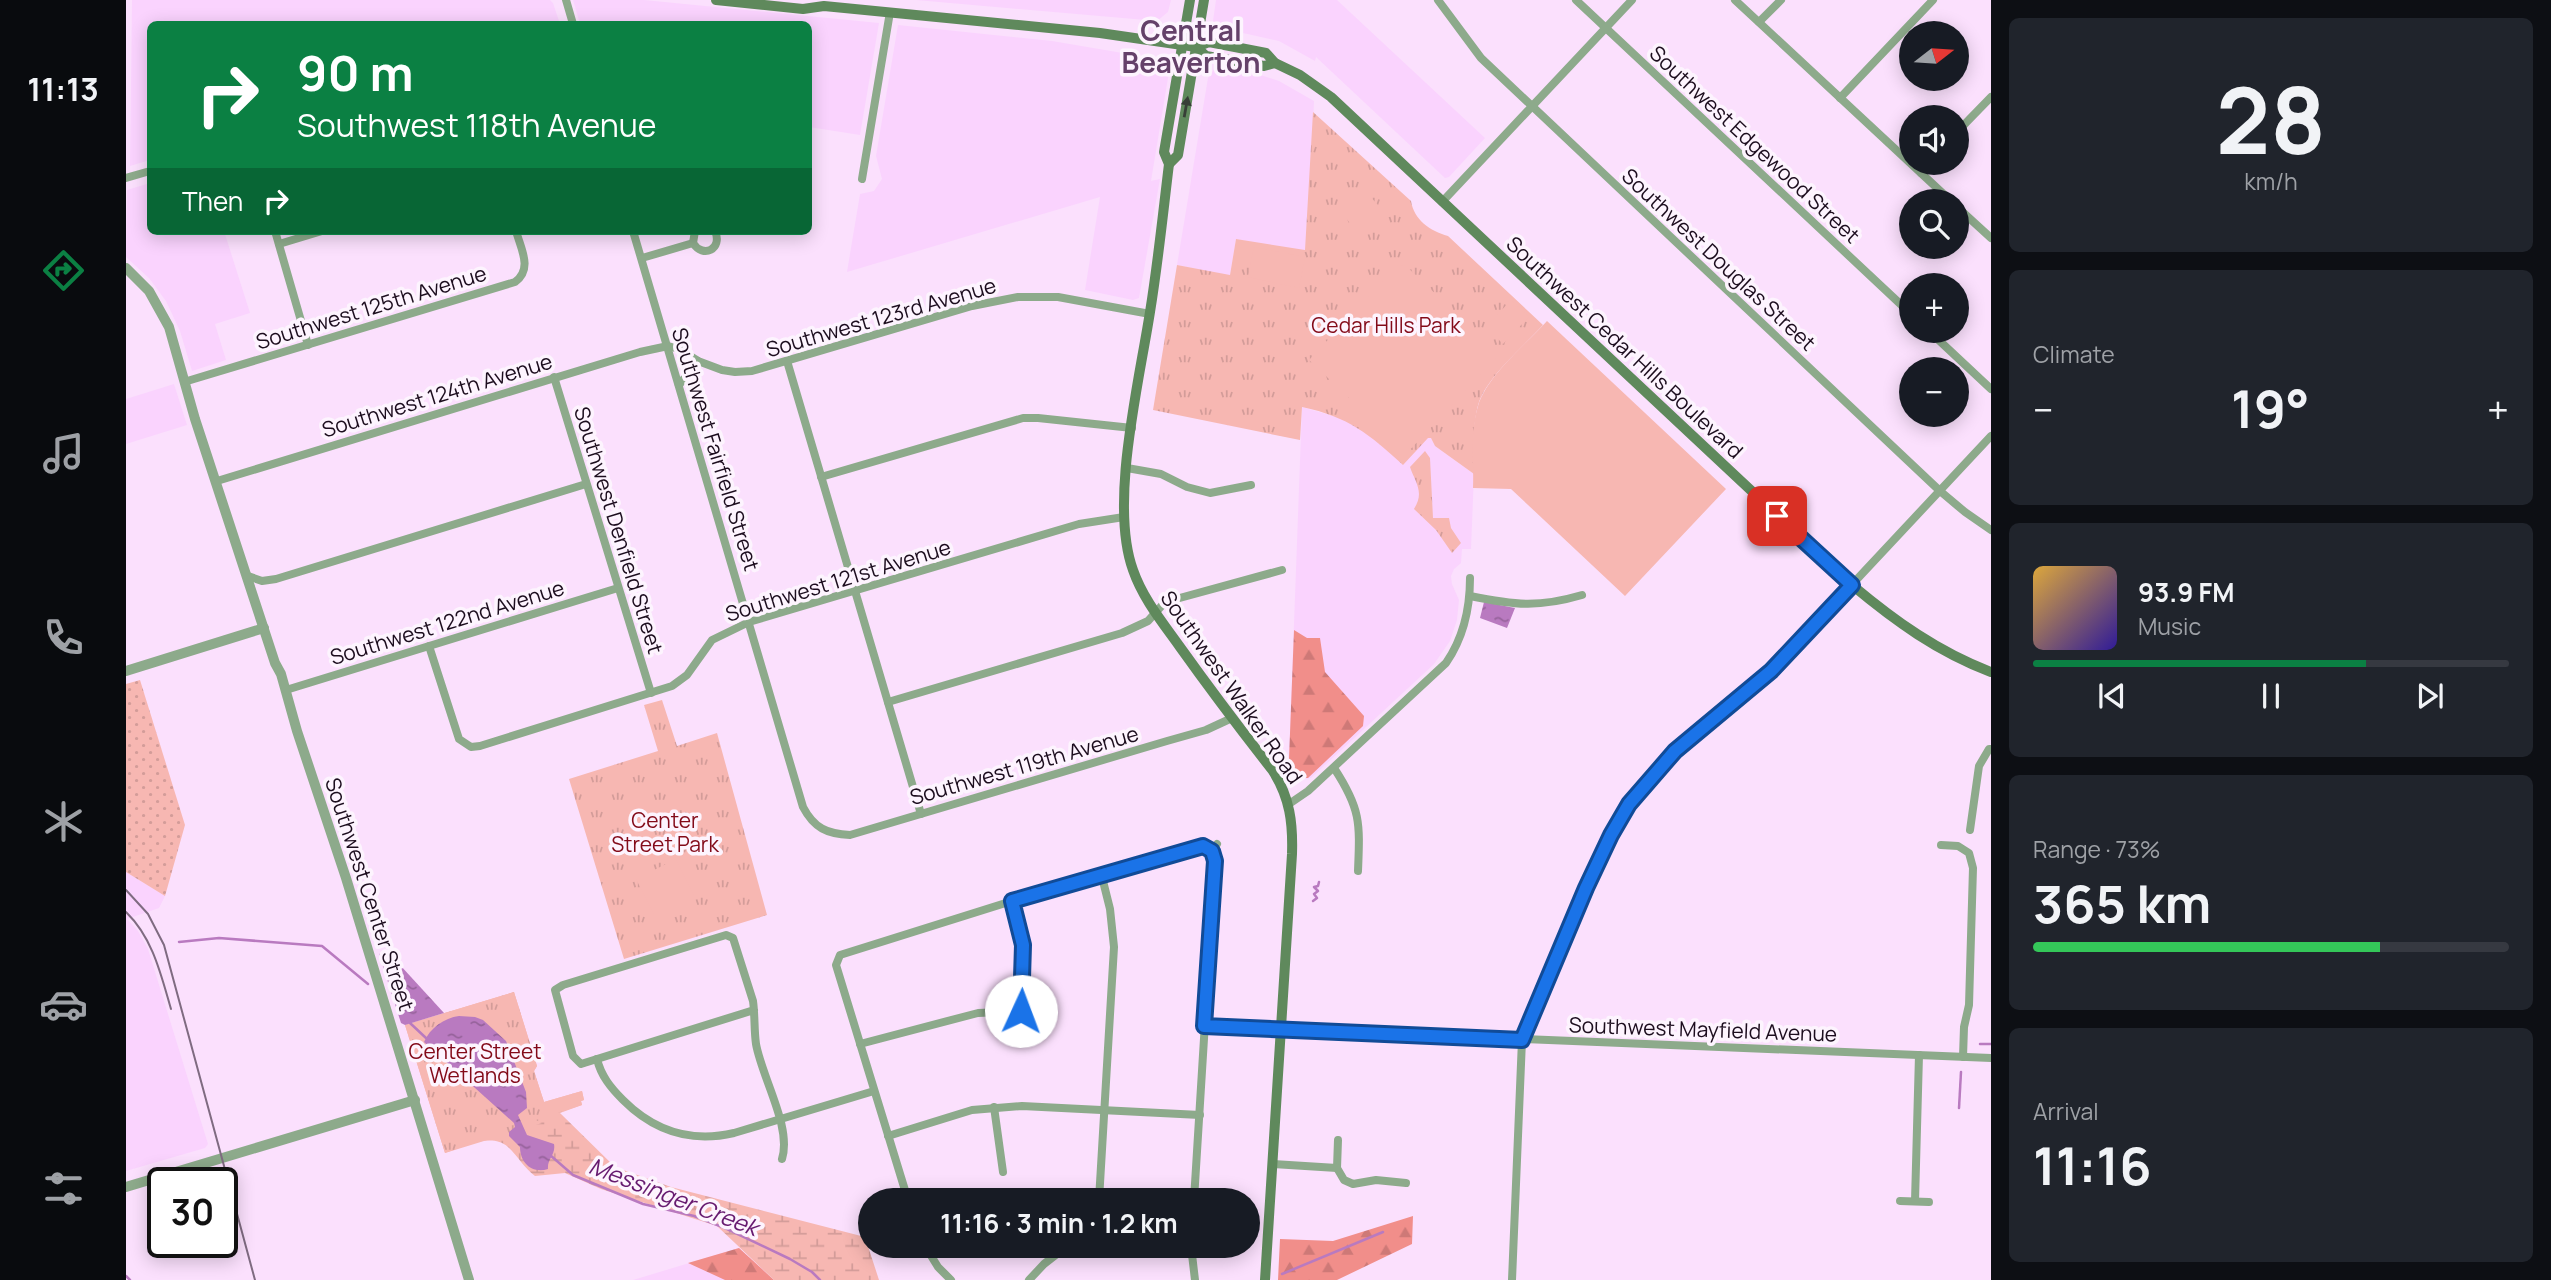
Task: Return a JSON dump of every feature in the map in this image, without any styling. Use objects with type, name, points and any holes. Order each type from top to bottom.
[{"type":"main road","name":"Southwest Cedar Hills Boulevard","points":[[716,0],[803,9],[824,3]]},
{"type":"main road","name":"Southwest Cedar Hills Boulevard","points":[[811,0],[890,12],[1100,33],[1196,47],[1206,56],[1264,66],[1275,63],[1300,75],[1331,97],[1852,585],[1917,636],[1991,672]]},
{"type":"main road","name":"Southwest Walker Road","points":[[1190,0],[1164,152],[1169,164],[1132,428],[1124,517],[1126,544],[1132,569],[1155,611],[1273,771],[1289,804],[1292,853],[1265,1280]]},
{"type":"main road","name":"Southwest Walker Road","points":[[1169,164],[1178,155],[1204,0]]},
{"type":"street","points":[[566,0],[572,21]]},
{"type":"street","name":"Southwest Douglas Street","points":[[1438,0],[1481,58],[1531,106],[1940,491],[1991,530]]},
{"type":"street","name":"Southwest Edgewood Street","points":[[1576,0],[1899,303]]},
{"type":"street","points":[[1442,202],[1632,0]]},
{"type":"street","points":[[1735,0],[1899,153]]},
{"type":"street","points":[[1759,22],[1781,0]]},
{"type":"street","points":[[1840,98],[1933,0]]},
{"type":"street","points":[[862,179],[890,12]]},
{"type":"street","points":[[1969,120],[1991,97]]},
{"type":"street","points":[[126,178],[147,172]]},
{"type":"street","points":[[1923,175],[1938,189]]},
{"type":"street","points":[[1969,218],[1991,239]]},
{"type":"street","points":[[276,235],[308,345]]},
{"type":"street","points":[[279,244],[308,235]]},
{"type":"street","name":"Southwest 125th Avenue","points":[[184,382],[515,282],[523,274],[526,263],[517,235]]},
{"type":"street","name":"Southwest Fairfield Street","points":[[634,235],[803,807],[815,825],[825,831]]},
{"type":"street","points":[[693,243],[694,235]]},
{"type":"street","points":[[693,243],[703,252],[713,249],[718,240],[716,235]]},
{"type":"street","points":[[642,258],[693,243]]},
{"type":"street","name":"Southwest Center Street","points":[[126,268],[144,285],[160,309],[173,342],[346,878],[469,1280]]},
{"type":"street","name":"Southwest 123rd Avenue","points":[[668,346],[679,349],[698,361],[735,372],[752,371],[972,306],[1018,297],[1058,297],[1150,314]]},
{"type":"street","points":[[1942,343],[1991,389]]},
{"type":"street","name":"Southwest 124th Avenue","points":[[217,481],[554,377],[668,346]]},
{"type":"street","points":[[679,385],[698,361]]},
{"type":"street","points":[[787,361],[921,814]]},
{"type":"street","name":"Southwest Denfield Street","points":[[554,377],[651,693]]},
{"type":"street","points":[[821,477],[1023,418],[1132,428]]},
{"type":"street","points":[[1512,1280],[1522,1040],[1611,835],[1629,804],[1675,751],[1771,671],[1991,436]]},
{"type":"street","points":[[1127,468],[1161,474],[1187,487],[1205,492],[1216,493],[1251,485]]},
{"type":"street","points":[[248,576],[262,581],[276,579],[586,484]]},
{"type":"street","name":"Southwest 121st Avenue","points":[[429,646],[455,730],[464,744],[480,746],[672,686],[687,675],[712,640],[749,622],[1079,524],[1124,517]]},
{"type":"street","points":[[888,702],[1122,634],[1148,621],[1165,602],[1282,570]]},
{"type":"street","points":[[1289,804],[1304,795],[1446,663],[1465,625],[1470,578]]},
{"type":"street","name":"Southwest 122nd Avenue","points":[[286,690],[618,588]]},
{"type":"street","points":[[1470,596],[1530,606],[1554,604],[1582,595]]},
{"type":"street","points":[[126,671],[264,628]]},
{"type":"street","name":"Southwest Center Street","points":[[275,663],[276,675],[294,722]]},
{"type":"street","name":"Southwest 119th Avenue","points":[[825,831],[850,835],[1193,734],[1232,718]]},
{"type":"street","points":[[1970,830],[1979,766],[1990,749]]},
{"type":"street","points":[[1334,768],[1348,789],[1358,812],[1358,871]]},
{"type":"street","points":[[1941,845],[1958,846],[1969,853],[1973,868],[1969,1005],[1963,1057]]},
{"type":"street","points":[[904,1188],[836,965],[837,959],[847,951],[1101,873],[1199,846],[1214,847],[1215,861],[1195,1188]]},
{"type":"street","points":[[1100,1188],[1114,947],[1110,909],[1101,873]]},
{"type":"street","points":[[860,1044],[978,1013],[1021,1011],[1023,945],[1012,901]]},
{"type":"street","points":[[754,1010],[581,1064],[576,1061],[555,990],[563,985],[726,935],[733,938],[754,1010],[756,1046],[786,1145],[782,1159]]},
{"type":"street","name":"Southwest Mayfield Avenue","points":[[1204,1026],[1991,1058]]},
{"type":"street","points":[[1915,1201],[1919,1055]]},
{"type":"street","points":[[597,1059],[610,1087],[640,1115],[664,1130],[691,1137],[716,1137],[874,1091]]},
{"type":"street","points":[[126,1187],[415,1100]]},
{"type":"street","points":[[888,1136],[972,1110],[994,1107],[1200,1115]]},
{"type":"street","points":[[994,1107],[1003,1172]]},
{"type":"street","points":[[1339,1140],[1337,1168],[1344,1180],[1353,1184],[1376,1180],[1406,1183]]},
{"type":"street","points":[[1273,1164],[1337,1168]]},
{"type":"street","points":[[1900,1201],[1929,1202]]},
{"type":"street","points":[[932,1258],[951,1280]]},
{"type":"street","points":[[1029,1280],[1052,1258]]},
{"type":"street","points":[[1192,1258],[1195,1280]]},
{"type":"shaded area","points":[[132,0],[550,0],[553,3],[559,21],[147,21],[147,161],[130,166]]},
{"type":"shaded area","points":[[573,0],[644,0],[879,23],[860,135],[812,127],[812,21],[579,21]]},
{"type":"shaded area","points":[[916,0],[1171,0],[1168,12],[1157,21]]},
{"type":"shaded area","points":[[1216,0],[1337,0],[1485,138],[1449,177],[1445,178],[1316,57],[1315,61],[1279,41],[1216,27],[1213,21]]},
{"type":"shaded area","points":[[898,25],[1052,41],[1158,59],[1166,63],[1169,72],[1151,181],[1160,179],[1139,298],[1133,300],[1085,290],[1100,197],[847,272],[860,194],[874,191],[882,179],[876,156]]},
{"type":"shaded area","points":[[1215,68],[1245,70],[1279,81],[1314,101],[1308,254],[1236,239],[1230,276],[1177,265],[1208,78]]},
{"type":"shaded area","points":[[147,184],[147,235],[225,235],[250,313],[215,324],[226,360],[192,371],[180,331],[166,301],[149,278],[126,257],[127,190]]},
{"type":"shaded area","points":[[174,384],[187,425],[126,444],[126,399]]},
{"type":"shaded area","points":[[1302,407],[1340,418],[1375,439],[1431,438],[1435,446],[1474,474],[1471,549],[1462,549],[1461,563],[1451,576],[1459,600],[1457,620],[1450,641],[1434,664],[1311,778],[1305,779],[1300,777],[1289,759]]},
{"type":"shaded area","points":[[126,872],[165,896],[159,908],[127,919],[138,931],[148,949],[208,1144],[205,1148],[126,1171]]},
{"type":"shaded area","points":[[739,1248],[774,1280],[633,1280]]},
{"type":"green space","name":"Cedar Hills Park","points":[[1313,112],[1411,201],[1424,224],[1448,236],[1543,325],[1499,371],[1479,402],[1474,428],[1474,474],[1435,446],[1431,438],[1403,465],[1357,428],[1333,416],[1302,407],[1300,440],[1153,410],[1177,265],[1230,275],[1236,239],[1305,250]]},
{"type":"green space","points":[[1368,194],[1378,205],[1354,228],[1344,216]]},
{"type":"green space","points":[[1254,247],[1305,257],[1299,288],[1248,277]]},
{"type":"green space","points":[[1405,265],[1496,351],[1496,358],[1407,453],[1309,360],[1397,266]]},
{"type":"green space","points":[[1511,300],[1529,317],[1503,344],[1486,327]]},
{"type":"green space","points":[[1547,321],[1726,489],[1625,596],[1511,489],[1473,488],[1474,426],[1478,406],[1498,372]]},
{"type":"green space","points":[[1425,451],[1430,458],[1433,518],[1449,518],[1451,528],[1461,543],[1452,553],[1436,530],[1414,509],[1419,492],[1410,467]]},
{"type":"green space","points":[[1294,630],[1307,638],[1320,638],[1325,672],[1364,716],[1363,726],[1308,778],[1299,778],[1289,759]]},
{"type":"green space","points":[[140,680],[185,825],[165,896],[126,872],[126,684]]},
{"type":"green space","name":"Center Street Park","points":[[662,700],[677,746],[717,733],[767,915],[624,959],[569,779],[658,751],[644,705]]},
{"type":"green space","points":[[676,859],[694,895],[654,915],[636,879]]},
{"type":"green space","points":[[514,992],[537,1066],[534,1071],[544,1102],[582,1091],[582,1105],[560,1113],[615,1167],[671,1187],[858,1235],[858,1258],[872,1258],[879,1280],[774,1280],[717,1226],[601,1189],[565,1173],[535,1176],[508,1147],[494,1141],[477,1142],[445,1153],[405,1025]]},
{"type":"green space","name":"Center Street Wetlands","points":[[514,992],[537,1066],[534,1071],[544,1102],[582,1091],[582,1105],[536,1120],[542,1123],[445,1153],[405,1025]]},
{"type":"green space","points":[[1413,1216],[1412,1244],[1337,1280],[1278,1280],[1280,1239],[1333,1241]]},
{"type":"green space","points":[[739,1248],[774,1280],[725,1280],[688,1263]]},
{"type":"water","points":[[1484,602],[1515,608],[1507,628],[1480,618]]},
{"type":"water","points":[[389,953],[444,1013],[405,1025],[401,1023],[379,954]]},
{"type":"water","points":[[459,1016],[483,1020],[506,1041],[526,1092],[527,1108],[518,1115],[527,1135],[554,1144],[548,1169],[537,1170],[528,1166],[522,1158],[520,1147],[509,1136],[509,1132],[515,1127],[514,1123],[424,1042],[438,1024]]},
{"type":"waterway","points":[[1313,901],[1317,898],[1314,894],[1318,891],[1314,887],[1318,886],[1319,882]]},
{"type":"waterway","name":"Messinger Creek","points":[[179,942],[219,938],[322,946],[368,984]]},
{"type":"waterway","name":"Messinger Creek","points":[[410,1023],[426,1038]]},
{"type":"waterway","points":[[1980,1044],[1991,1044]]},
{"type":"waterway","points":[[1959,1108],[1961,1072]]},
{"type":"waterway","name":"Messinger Creek","points":[[550,1155],[573,1175],[643,1204],[694,1216],[725,1228],[790,1259],[820,1280]]},
{"type":"waterway","points":[[1282,1274],[1383,1232]]},
{"type":"waterway","points":[[126,1276],[130,1280]]},
{"type":"tram line","points":[[126,890],[148,914],[164,945],[255,1280]]},
{"type":"tram line","points":[[126,912],[149,945],[171,1009]]},
{"type":"district","name":"Central Beaverton","points":[[1191,46]]},
{"type":"route","points":[[1021,1011],[1023,945],[1012,901],[1101,873],[1203,846],[1212,851],[1215,861],[1204,1026],[1522,1040],[1586,888],[1629,804],[1675,751],[1771,671],[1852,585],[1777,516]]}]
